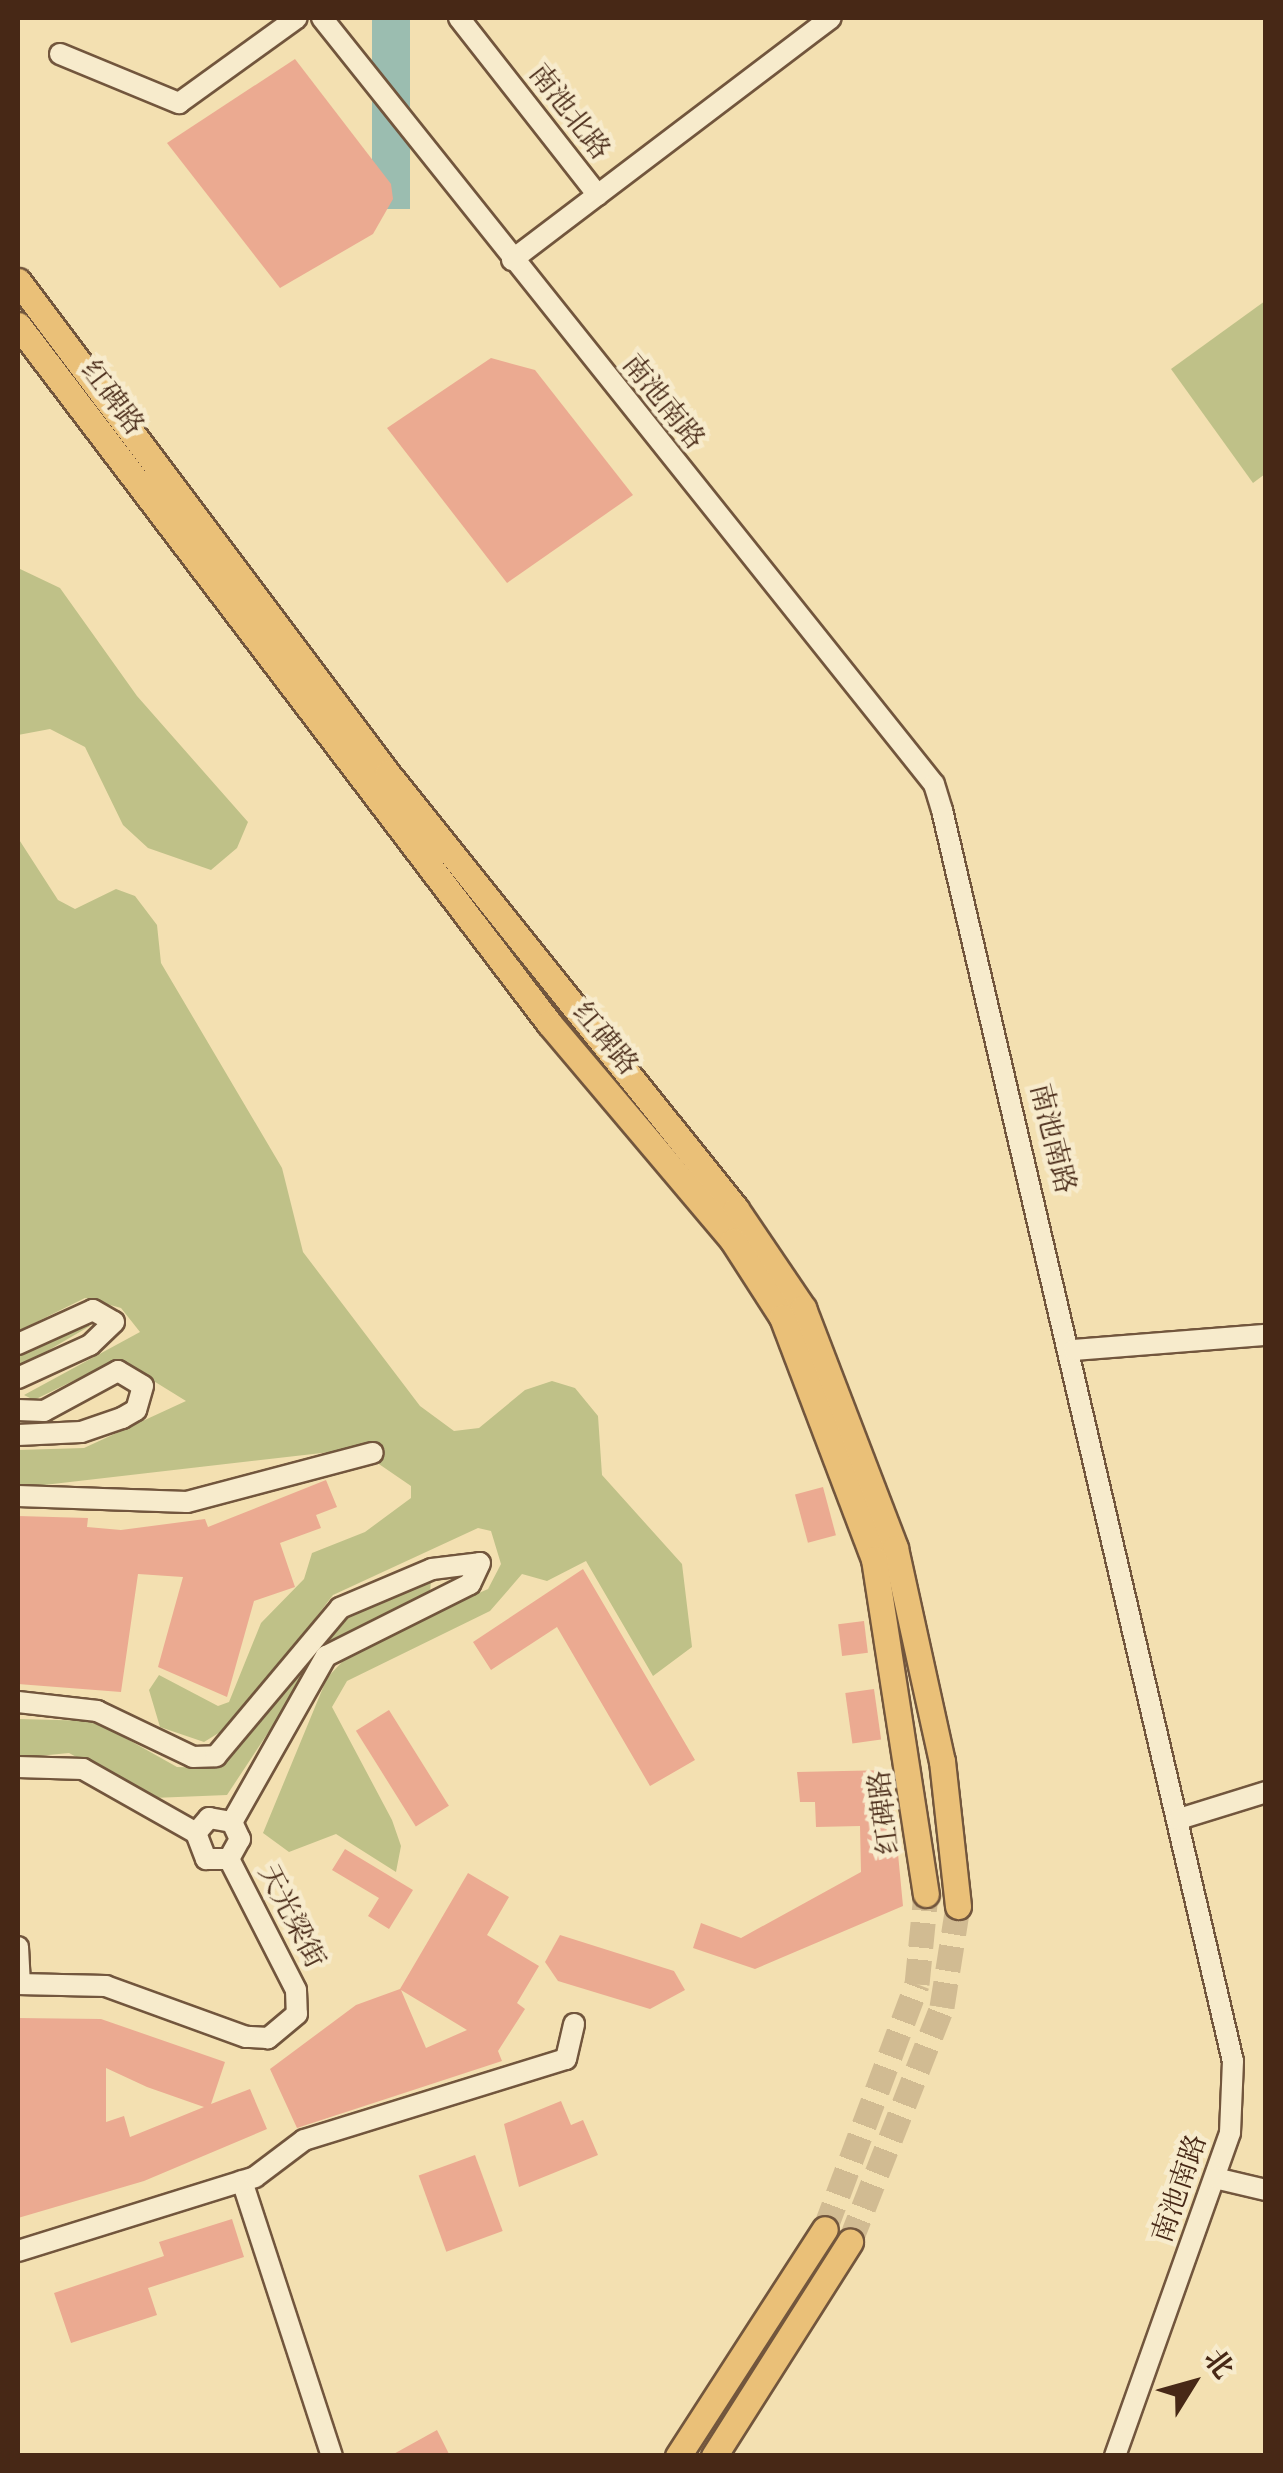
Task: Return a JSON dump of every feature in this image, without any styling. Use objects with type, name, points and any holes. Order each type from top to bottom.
[{"type":"main road","points":[[18,282],[399,788],[736,1208],[802,1308],[895,1548],[942,1761],[958,1906]]},
{"type":"main road","name":"红碑路","points":[[18,325],[776,1305],[874,1558],[926,1894]]},
{"type":"main road","points":[[678,2456],[825,2229]]},
{"type":"main road","points":[[714,2456],[850,2242]]},
{"type":"street","points":[[60,54],[179,104],[296,18]]},
{"type":"street","name":"南池南路","points":[[322,18],[934,784],[1074,1350],[1233,2061],[1230,2133],[1115,2456]]},
{"type":"street","name":"南池北路","points":[[458,18],[598,195]]},
{"type":"street","points":[[512,260],[831,18]]},
{"type":"street","points":[[18,1344],[92,1310],[114,1322],[90,1345],[18,1378]]},
{"type":"street","points":[[1074,1350],[1266,1335]]},
{"type":"street","points":[[18,1410],[44,1411],[108,1372],[143,1386],[136,1410],[122,1418],[70,1434],[18,1436]]},
{"type":"street","points":[[18,1496],[187,1502],[373,1453]]},
{"type":"street","points":[[18,1702],[96,1711],[193,1758],[216,1756],[340,1608],[432,1569],[480,1562],[470,1584],[326,1656],[232,1822]]},
{"type":"street","name":"天光梁街","points":[[18,1767],[84,1769],[196,1833],[206,1859],[229,1859],[296,1990],[298,2014],[284,2030],[246,2037],[106,1986],[19,1984]]},
{"type":"street","points":[[1179,1819],[1266,1792]]},
{"type":"street","points":[[196,1833],[210,1818],[232,1822]]},
{"type":"street","points":[[229,1859],[240,1839],[232,1822]]},
{"type":"street","points":[[18,1947],[19,1984]]},
{"type":"street","points":[[18,2251],[242,2181],[304,2140],[566,2059],[574,2024]]},
{"type":"street","points":[[1215,2178],[1266,2190]]},
{"type":"street","points":[[242,2181],[332,2456]]},
{"type":"green space","points":[[1265,301],[1265,474],[1253,483],[1171,369]]},
{"type":"green space","points":[[18,568],[60,588],[137,696],[248,822],[237,848],[211,870],[148,848],[123,825],[85,747],[50,729],[18,735]]},
{"type":"green space","points":[[18,838],[58,900],[75,909],[116,889],[135,896],[157,925],[161,963],[282,1168],[303,1252],[420,1406],[454,1431],[479,1428],[525,1390],[552,1381],[575,1388],[598,1416],[602,1475],[682,1564],[692,1647],[653,1676],[586,1561],[547,1581],[522,1574],[490,1611],[347,1681],[332,1707],[392,1820],[401,1846],[396,1872],[336,1834],[289,1852],[263,1833],[327,1678],[355,1648],[488,1589],[501,1564],[491,1531],[478,1528],[333,1595],[235,1723],[204,1742],[160,1727],[149,1690],[159,1675],[218,1706],[229,1702],[261,1623],[304,1579],[312,1553],[365,1532],[411,1498],[411,1486],[357,1449],[18,1488],[18,1450],[84,1448],[186,1401],[118,1359],[34,1400],[24,1395],[140,1332],[121,1308],[85,1298],[18,1331]]},
{"type":"green space","points":[[77,1323],[90,1326],[18,1368],[18,1354]]},
{"type":"green space","points":[[431,1580],[430,1593],[324,1648],[227,1795],[153,1798],[69,1753],[18,1758],[18,1719],[95,1721],[177,1767],[208,1768],[337,1619]]},
{"type":"shaded area","points":[[372,18],[410,18],[410,209],[372,209]]},
{"type":"building","points":[[295,59],[391,184],[393,199],[373,234],[280,288],[167,143]]},
{"type":"building","points":[[491,358],[535,370],[633,495],[507,583],[387,428]]},
{"type":"building","points":[[326,1480],[337,1507],[316,1515],[321,1528],[280,1543],[295,1587],[254,1601],[227,1697],[158,1667],[183,1577],[138,1574],[121,1692],[18,1684],[18,1516],[88,1518],[87,1527],[121,1530],[205,1519],[208,1527]]},
{"type":"building","points":[[823,1487],[836,1535],[808,1543],[795,1495]]},
{"type":"building","points":[[583,1569],[695,1760],[650,1786],[557,1627],[491,1670],[473,1642]]},
{"type":"building","points":[[864,1621],[868,1653],[842,1656],[838,1624]]},
{"type":"building","points":[[874,1689],[881,1740],[852,1744],[845,1693]]},
{"type":"building","points":[[389,1710],[449,1806],[416,1826],[356,1731]]},
{"type":"building","points":[[890,1770],[903,1906],[755,1969],[693,1948],[701,1923],[741,1938],[861,1872],[860,1826],[816,1827],[815,1802],[800,1802],[797,1772]]},
{"type":"building","points":[[345,1849],[413,1890],[389,1929],[368,1916],[379,1898],[332,1870]]},
{"type":"building","points":[[468,1873],[509,1897],[487,1935],[539,1966],[517,2003],[525,2009],[498,2051],[502,2061],[297,2128],[270,2069],[356,2005],[400,1989]],"holes":[[[401,1990],[467,2030],[426,2048]]]},
{"type":"building","points":[[560,1935],[674,1971],[685,1990],[650,2009],[558,1981],[545,1962]]},
{"type":"building","points":[[18,2018],[101,2019],[225,2062],[211,2104],[250,2089],[267,2129],[144,2181],[18,2218]],"holes":[[[106,2068],[204,2107],[130,2137],[124,2116],[106,2122]]]},
{"type":"building","points":[[561,2101],[571,2125],[583,2120],[598,2155],[519,2187],[504,2124]]},
{"type":"building","points":[[475,2155],[503,2231],[446,2252],[419,2176]]},
{"type":"building","points":[[232,2219],[244,2257],[148,2288],[157,2315],[71,2343],[54,2293],[164,2256],[159,2242]]},
{"type":"building","points":[[437,2430],[450,2456],[390,2456]]},
{"type":"tunnel","points":[[825,2229],[917,1984],[926,1894]]},
{"type":"tunnel","points":[[850,2242],[942,2007],[958,1906]]}]
